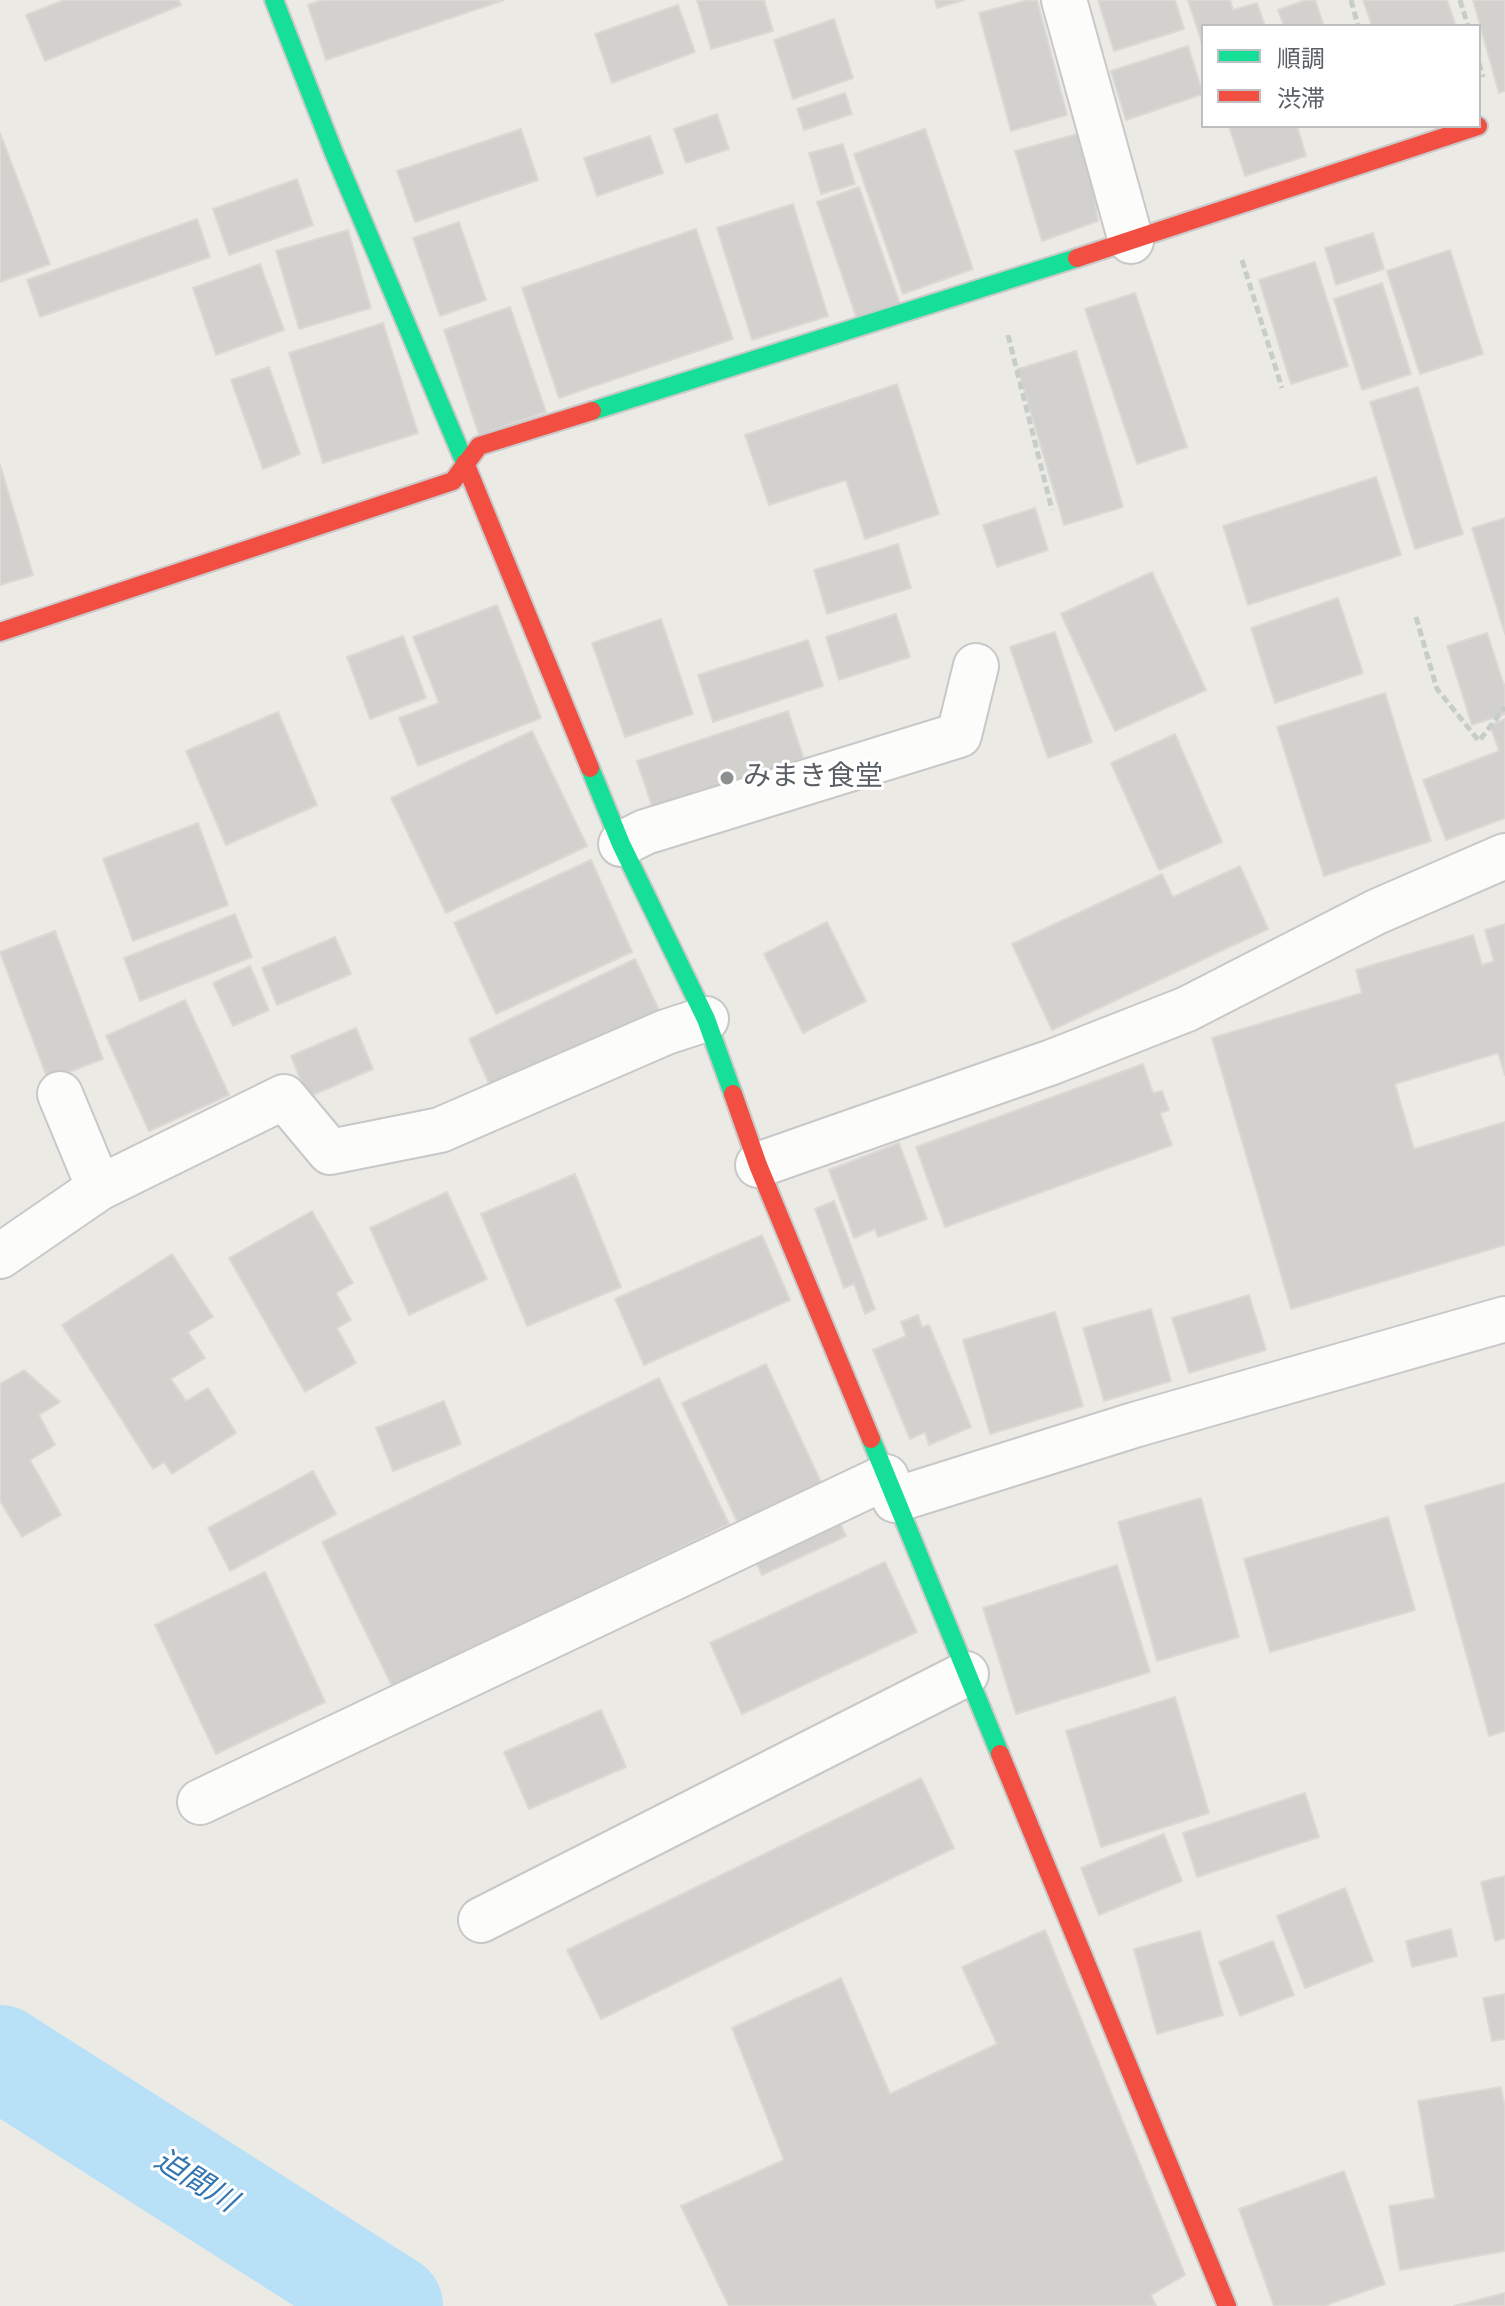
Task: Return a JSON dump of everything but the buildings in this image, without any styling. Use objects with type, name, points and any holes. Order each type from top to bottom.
[{"type":"street","points":[[274,0],[334,153],[621,844],[706,1019],[758,1165],[1227,2306]]},
{"type":"street","points":[[1064,0],[1131,241]]},
{"type":"street","points":[[1481,125],[1505,117]]},
{"type":"street","points":[[0,632],[453,481],[479,446],[1131,241],[1472,128]]},
{"type":"street","points":[[621,844],[645,832],[959,735],[976,666]]},
{"type":"street","points":[[758,1165],[1052,1062],[1187,1009],[1376,912],[1505,856]]},
{"type":"street","points":[[0,1256],[99,1188],[284,1097],[330,1152],[440,1130],[666,1032],[706,1019]]},
{"type":"street","points":[[60,1094],[99,1188]]},
{"type":"street","points":[[200,1802],[890,1488],[1134,1425],[1505,1319]]},
{"type":"street","points":[[481,1920],[966,1674]]},
{"type":"path","points":[[1351,0],[1357,24]]},
{"type":"path","points":[[1460,0],[1467,24]]},
{"type":"path","points":[[1227,209],[1282,388]]},
{"type":"path","points":[[994,284],[1052,510]]},
{"type":"path","points":[[1416,617],[1437,689],[1479,741],[1505,707]]},
{"type":"waterway","name":"迫間川","points":[[0,2057],[391,2306]]},
{"type":"traffic: fast","points":[[274,0],[334,153],[465,463]]},
{"type":"traffic: fast","points":[[592,411],[1077,258]]},
{"type":"traffic: fast","points":[[590,768],[621,844],[706,1019],[733,1094]]},
{"type":"traffic: fast","points":[[871,1439],[1000,1754]]},
{"type":"traffic: jam","points":[[1077,258],[1472,128]]},
{"type":"traffic: jam","points":[[0,632],[453,481],[479,446],[592,411]]},
{"type":"traffic: jam","points":[[465,463],[590,768]]},
{"type":"traffic: jam","points":[[733,1094],[758,1165],[871,1439]]},
{"type":"traffic: jam","points":[[1000,1754],[1227,2306]]},
{"type":"place","name":"みまき食堂","points":[[727,778]]}]
